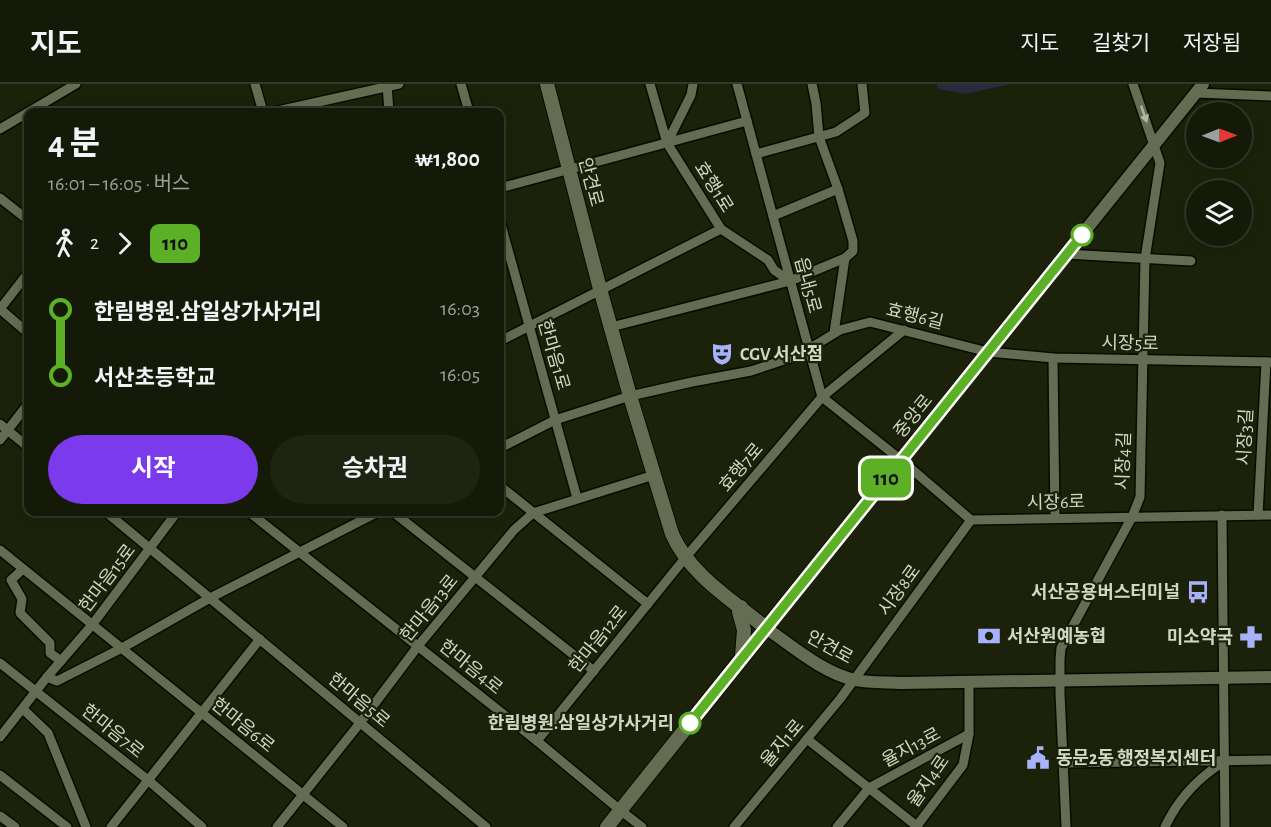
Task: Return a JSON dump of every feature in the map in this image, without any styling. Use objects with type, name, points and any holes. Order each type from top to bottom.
[{"type":"main road","name":"안견로","points":[[547,84],[600,289],[672,534],[695,570],[766,628]]},
{"type":"main road","points":[[741,607],[739,612],[744,630],[741,658]]},
{"type":"main road","name":"중앙로","points":[[607,827],[766,628]]},
{"type":"street","points":[[35,108],[76,84]]},
{"type":"street","points":[[255,84],[263,108]]},
{"type":"street","points":[[290,108],[399,84]]},
{"type":"street","points":[[461,84],[468,108]]},
{"type":"street","name":"효행1로","points":[[650,84],[667,143],[721,229],[768,260],[774,270],[790,281]]},
{"type":"street","points":[[667,143],[691,95],[693,84]]},
{"type":"street","name":"읍내5로","points":[[737,84],[822,397]]},
{"type":"street","points":[[611,327],[790,281],[845,258],[853,250],[853,241],[838,189],[819,137],[813,84]]},
{"type":"street","points":[[756,154],[836,132],[865,113],[862,84]]},
{"type":"street","name":"시장4길","points":[[1066,827],[1060,654],[1063,644],[1132,517],[1140,497],[1145,259],[1160,163],[1133,84]]},
{"type":"street","points":[[387,85],[389,108]]},
{"type":"street","points":[[1200,89],[1271,96]]},
{"type":"street","name":"중앙로","points":[[766,628],[1200,89]]},
{"type":"street","points":[[0,129],[24,114]]},
{"type":"street","points":[[504,187],[747,121]]},
{"type":"street","points":[[773,216],[838,189]]},
{"type":"street","points":[[0,198],[24,217]]},
{"type":"street","points":[[504,339],[721,229]]},
{"type":"street","name":"한마음1로","points":[[504,236],[577,498]]},
{"type":"street","points":[[1066,254],[1191,261]]},
{"type":"street","points":[[834,333],[845,258]]},
{"type":"street","points":[[24,278],[0,309],[24,330]]},
{"type":"street","name":"효행6길","points":[[504,446],[555,420],[630,396],[751,371],[799,355],[840,330],[870,322],[988,352]]},
{"type":"street","name":"효행7로","points":[[686,558],[822,397],[904,330]]},
{"type":"street","name":"시장5로","points":[[988,352],[1053,358],[1268,362]]},
{"type":"street","points":[[1053,358],[1055,518]]},
{"type":"street","name":"시장3길","points":[[1258,515],[1268,362]]},
{"type":"street","points":[[822,397],[971,520]]},
{"type":"street","points":[[0,440],[24,409]]},
{"type":"street","points":[[0,424],[24,444]]},
{"type":"street","name":"한마음13로","points":[[277,827],[418,646],[514,530],[533,513],[654,475]]},
{"type":"street","points":[[504,489],[648,604]]},
{"type":"street","name":"시장6로","points":[[971,520],[1271,514]]},
{"type":"street","points":[[1222,515],[1225,827]]},
{"type":"street","name":"한마음5로","points":[[111,516],[486,827]]},
{"type":"street","name":"한마음15로","points":[[0,737],[92,625],[174,516]]},
{"type":"street","name":"한마음4로","points":[[254,516],[642,827]]},
{"type":"street","points":[[47,677],[57,681],[122,648],[210,598],[370,516]]},
{"type":"street","points":[[398,516],[594,671]]},
{"type":"street","name":"시장8로","points":[[854,680],[971,520]]},
{"type":"street","name":"한마음6로","points":[[0,550],[343,827]]},
{"type":"street","name":"한마음12로","points":[[537,741],[686,558]]},
{"type":"street","points":[[23,569],[11,580],[22,599],[20,613],[50,643],[50,653],[61,662]]},
{"type":"street","name":"안견로","points":[[766,628],[826,669],[854,680],[969,682],[1271,677]]},
{"type":"street","points":[[111,827],[260,639]]},
{"type":"street","name":"한마음7로","points":[[0,663],[148,780],[202,827]]},
{"type":"street","name":"율지1로","points":[[734,827],[854,680]]},
{"type":"street","name":"율지4로","points":[[917,827],[963,765],[969,734],[969,682]]},
{"type":"street","points":[[22,709],[48,733],[86,827]]},
{"type":"street","name":"율지13로","points":[[869,788],[969,734]]},
{"type":"street","name":"율지13로","points":[[807,739],[917,827]]},
{"type":"street","points":[[1165,827],[1171,815],[1195,784],[1225,760]]},
{"type":"street","points":[[1063,763],[1271,760]]},
{"type":"street","points":[[0,775],[67,827]]},
{"type":"street","points":[[837,827],[869,788]]},
{"type":"street","points":[[0,816],[15,827]]},
{"type":"shaded area","points":[[937,84],[1011,84],[965,94],[938,89]]},
{"type":"bus line","name":"110","points":[[690,723],[1082,235]]},
{"type":"place","name":"CGV 서산점","points":[[722,354]]},
{"type":"place","name":"서산공용버스터미널","points":[[1198,592]]},
{"type":"place","name":"서산원예농협","points":[[989,636]]},
{"type":"place","name":"미소약국","points":[[1251,637]]},
{"type":"place","name":"한림병원.삼일상가사거리","points":[[690,723]]},
{"type":"place","name":"동문2동 행정복지센터","points":[[1038,758]]}]
